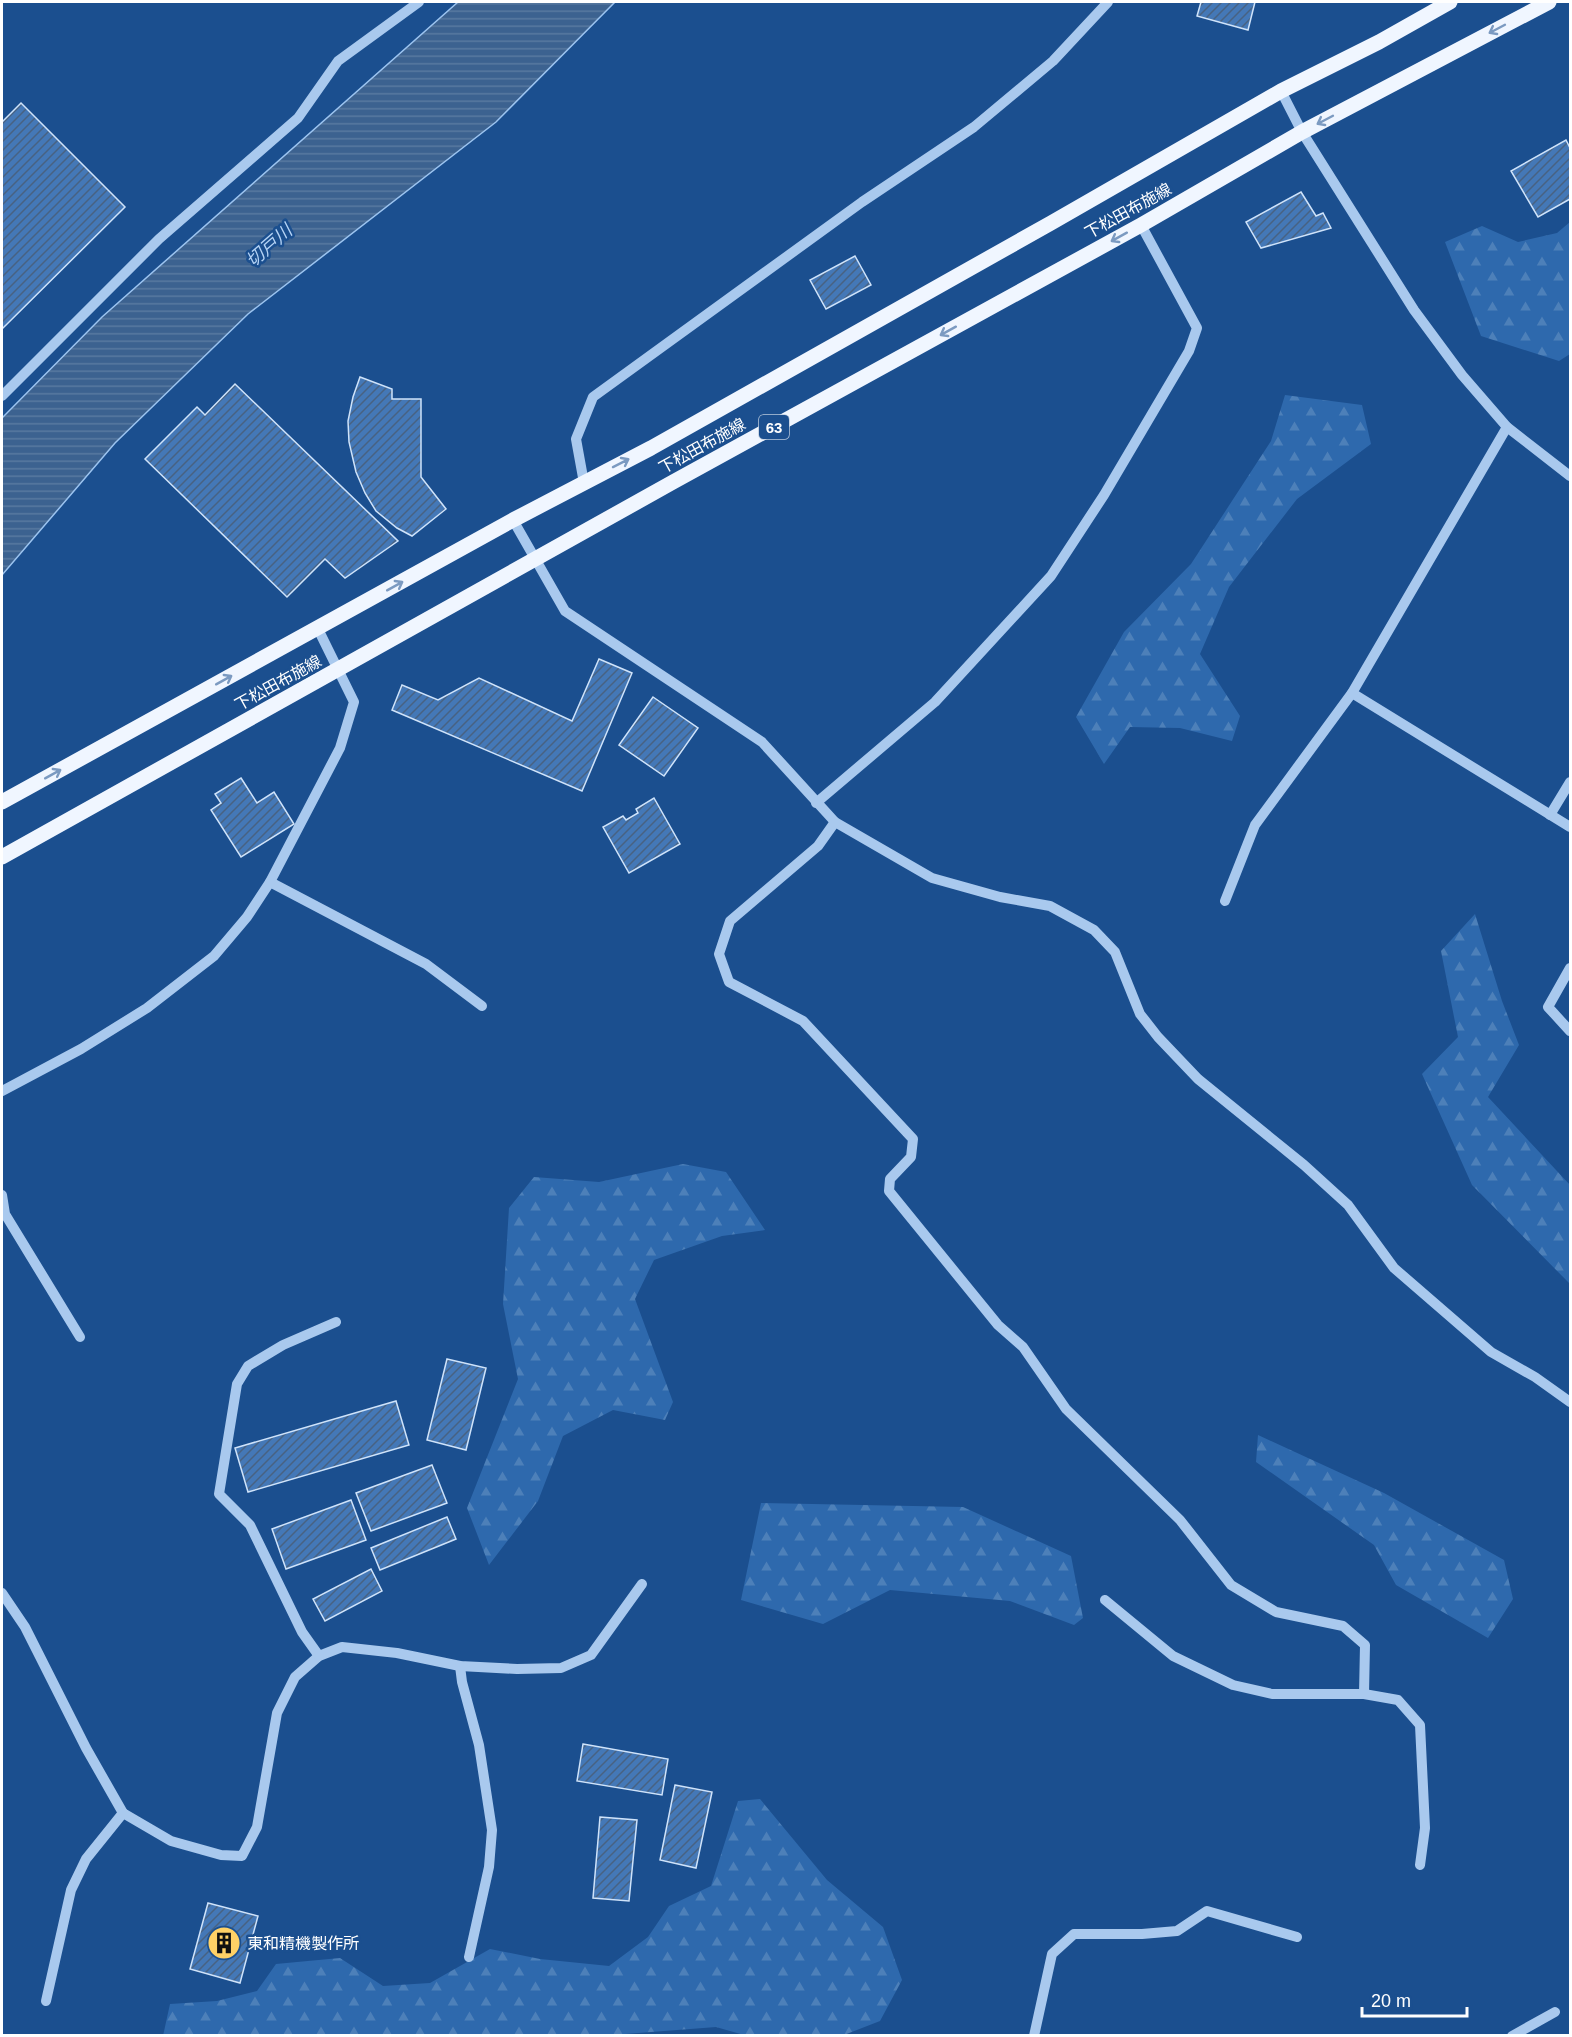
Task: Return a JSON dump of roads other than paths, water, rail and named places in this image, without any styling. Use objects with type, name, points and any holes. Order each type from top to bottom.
[{"type":"main road","name":"下松田布施線","points":[[2,802],[513,520],[651,448],[1281,91],[1379,42],[1450,2]]},
{"type":"main road","name":"下松田布施線","points":[[2,857],[534,559],[1141,225],[1302,132],[1549,2]]},
{"type":"street","points":[[2,396],[159,239],[298,118],[338,61],[419,2]]},
{"type":"street","points":[[584,483],[576,439],[593,397],[862,202],[975,128],[1053,61],[1108,2]]},
{"type":"street","points":[[1281,91],[1302,132],[1414,310],[1462,375],[1508,427],[1570,476]]},
{"type":"street","points":[[816,803],[935,702],[1051,576],[1104,495],[1189,351],[1197,328],[1141,225]]},
{"type":"street","points":[[1225,901],[1255,825],[1352,693],[1508,427]]},
{"type":"street","points":[[513,520],[565,611],[762,742],[835,822],[932,878],[1000,897],[1050,906],[1095,930],[1114,952],[1140,1014],[1158,1037],[1198,1079],[1304,1165],[1348,1205],[1394,1268],[1491,1352],[1535,1377],[1570,1402]]},
{"type":"street","points":[[2,1091],[81,1049],[155,1002],[214,956],[247,917],[270,882],[340,748],[354,702],[318,629]]},
{"type":"street","points":[[1352,693],[1570,828]]},
{"type":"street","points":[[1550,815],[1570,782]]},
{"type":"street","points":[[835,822],[818,846],[730,921],[719,954],[729,982],[804,1021],[913,1139],[911,1157],[890,1179],[889,1191],[998,1325],[1023,1347],[1066,1409],[1180,1520],[1230,1585],[1276,1612],[1343,1626],[1365,1645],[1364,1694]]},
{"type":"street","points":[[270,882],[426,964],[482,1006]]},
{"type":"street","points":[[1570,968],[1548,1007],[1570,1031]]},
{"type":"street","points":[[2,1195],[5,1214],[80,1337]]},
{"type":"street","points":[[320,1656],[302,1632],[250,1525],[219,1494],[237,1384],[248,1366],[283,1345],[336,1322]]},
{"type":"street","points":[[2,1593],[25,1627],[86,1748],[123,1813],[171,1841],[220,1855],[242,1856],[257,1827],[277,1713],[296,1677],[320,1656],[342,1647],[397,1653],[460,1666],[517,1669],[561,1668],[591,1656],[642,1584]]},
{"type":"street","points":[[1105,1600],[1173,1656],[1233,1685],[1272,1694],[1364,1694],[1398,1700],[1420,1725],[1425,1828],[1420,1865]]},
{"type":"street","points":[[460,1666],[478,1745],[492,1830],[489,1867],[469,1957]]},
{"type":"street","points":[[46,2001],[71,1890],[86,1859],[123,1813]]},
{"type":"street","points":[[1034,2036],[1052,1954],[1074,1934],[1142,1934],[1177,1931],[1207,1911],[1297,1937]]},
{"type":"street","points":[[1512,2036],[1555,2012]]},
{"type":"water","name":"切戸川","points":[[458,2],[615,2],[496,122],[248,314],[115,443],[2,575],[2,418],[102,317]]},
{"type":"place","name":"東和精機製作所","points":[[224,1943]]}]
